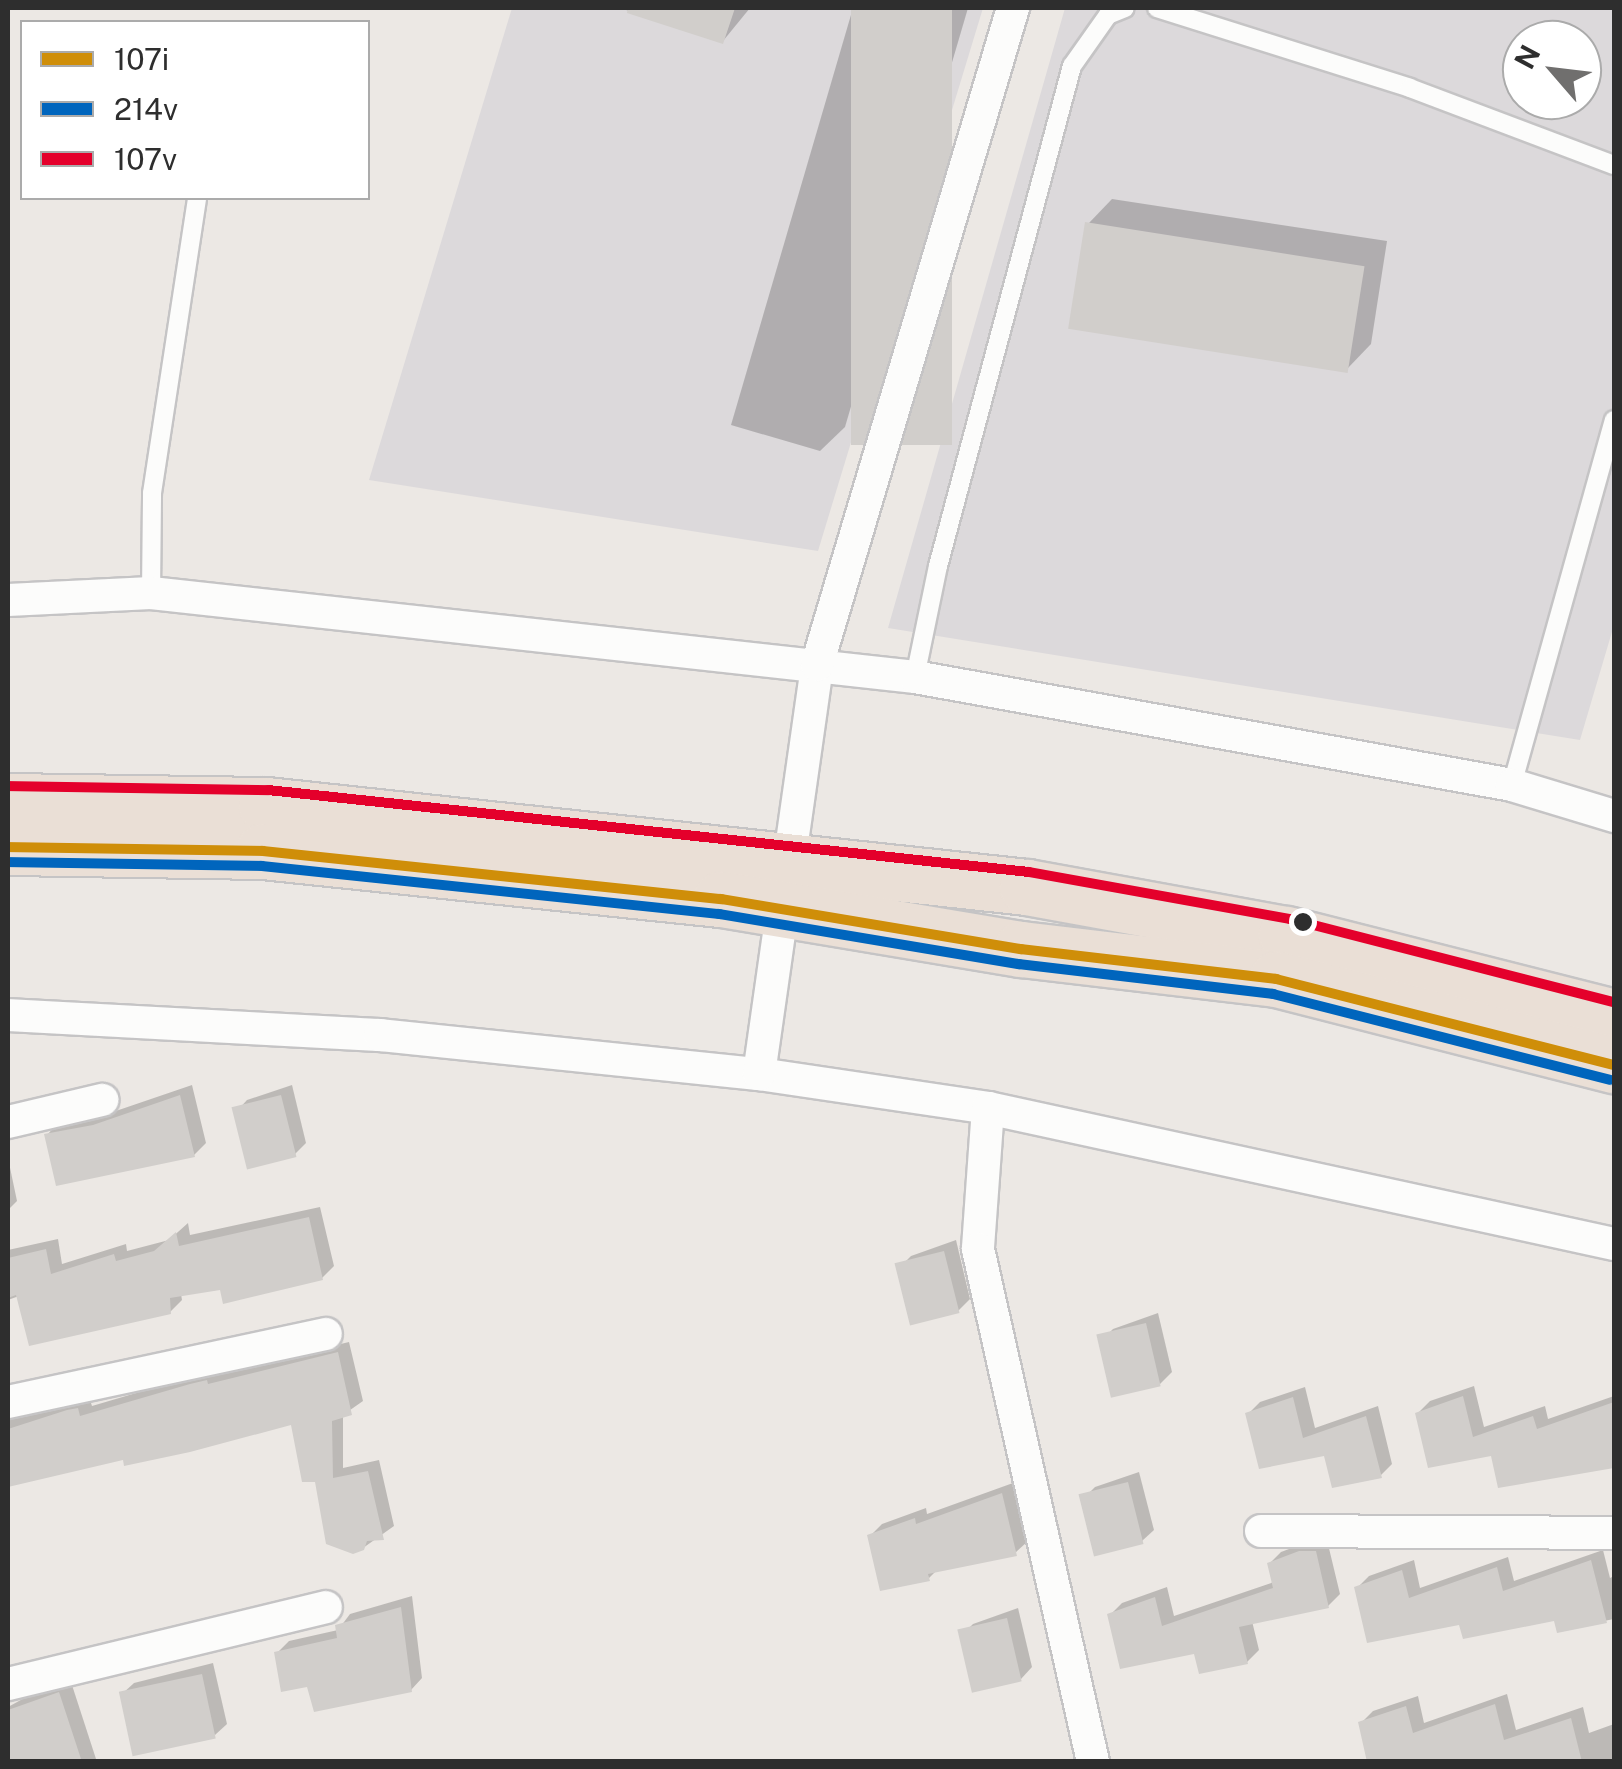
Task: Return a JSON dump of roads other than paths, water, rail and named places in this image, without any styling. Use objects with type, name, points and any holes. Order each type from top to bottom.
[{"type":"highway","points":[[8,801],[266,805],[785,884],[1021,948],[1276,979],[1614,1065]]},
{"type":"highway","points":[[8,847],[263,851],[785,884],[1102,899],[1354,949],[1614,1017]]},
{"type":"street","points":[[758,1074],[817,666],[1013,8]]},
{"type":"street","points":[[8,600],[151,593],[914,676],[1512,785],[1614,816]]},
{"type":"street","points":[[8,1015],[380,1036],[758,1074],[988,1108],[1614,1244]]},
{"type":"street","points":[[8,1122],[102,1100]]},
{"type":"street","points":[[988,1108],[978,1249],[1092,1762]]},
{"type":"street","points":[[8,1402],[326,1334]]},
{"type":"street","points":[[1261,1531],[1614,1533]]},
{"type":"street","points":[[8,1684],[326,1608]]},
{"type":"lane","points":[[914,676],[938,566],[1072,66],[1108,15],[1125,8]]},
{"type":"lane","points":[[1157,8],[1410,88],[1614,165]]},
{"type":"lane","points":[[151,593],[152,492],[197,200]]},
{"type":"lane","points":[[1512,785],[1614,420]]}]
